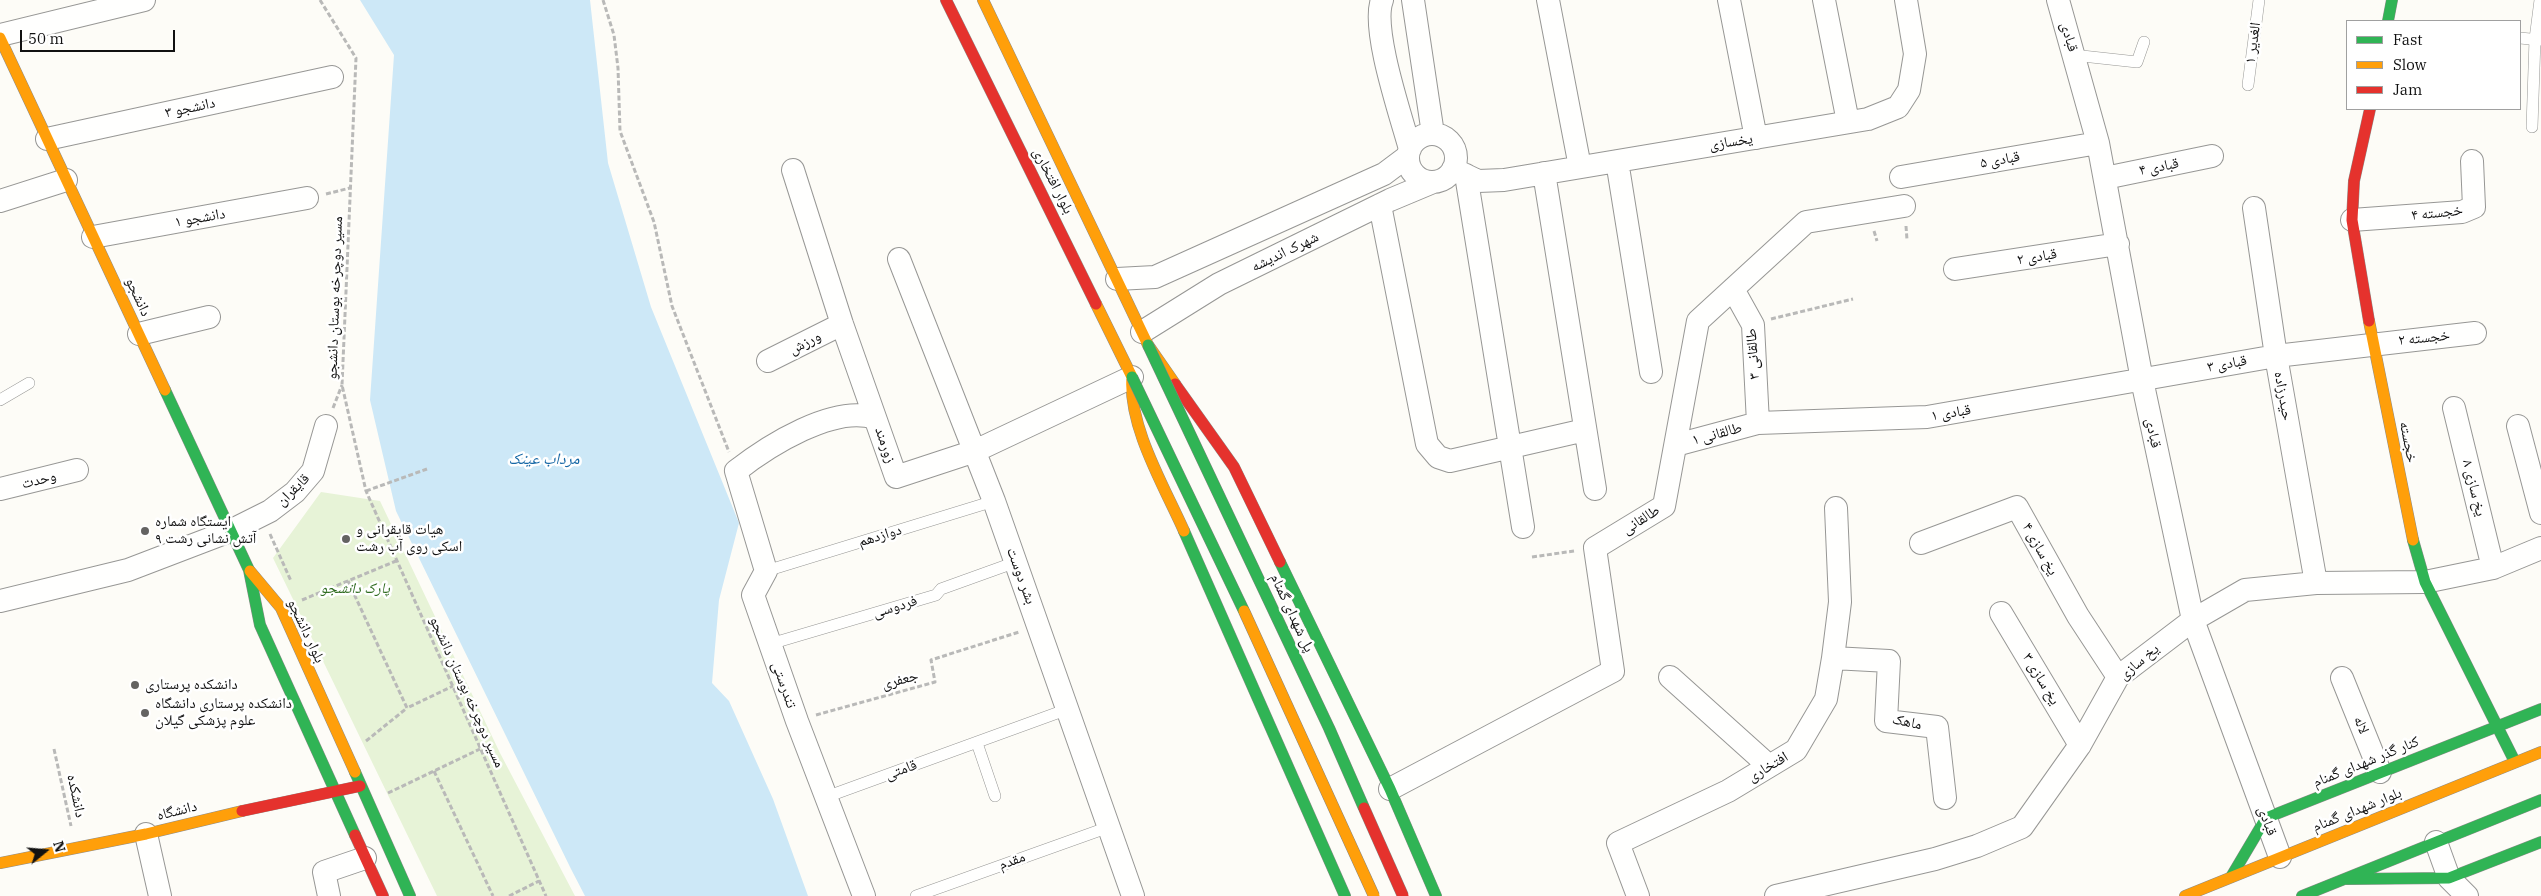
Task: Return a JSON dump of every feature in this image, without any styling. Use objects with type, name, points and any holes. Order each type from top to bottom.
[{"type":"main road","name":"بلوار افتخاری","points":[[946,0],[1132,376]]},
{"type":"main road","name":"بلوار افتخاری","points":[[983,0],[1145,338]]},
{"type":"main road","points":[[2388,20],[2392,0]]},
{"type":"main road","name":"دانشجو","points":[[0,36],[249,570]]},
{"type":"main road","name":"خجسته","points":[[2370,110],[2354,181],[2352,220],[2373,343],[2414,544],[2425,582],[2515,762]]},
{"type":"main road","points":[[1145,338],[1234,467],[1390,789],[1436,896]]},
{"type":"main road","name":"پل شهدای گمنام","points":[[1145,338],[1329,728],[1403,896]]},
{"type":"main road","points":[[1132,376],[1131,389],[1140,432],[1345,896]]},
{"type":"main road","points":[[1132,376],[1187,487],[1292,711],[1374,896]]},
{"type":"main road","points":[[249,570],[260,625],[383,896]]},
{"type":"main road","name":"بلوار دانشجو","points":[[249,570],[281,608],[410,896]]},
{"type":"main road","name":"کنار گذر شهدای گمنام","points":[[2266,818],[2541,709]]},
{"type":"main road","name":"بلوار شهدای گمنام","points":[[2185,896],[2541,752]]},
{"type":"main road","name":"دانشگاه","points":[[0,863],[146,834],[360,786]]},
{"type":"main road","points":[[2302,896],[2541,800]]},
{"type":"main road","points":[[2231,877],[2266,818]]},
{"type":"main road","points":[[1323,847],[1345,862],[1373,862],[1396,847],[1406,825]]},
{"type":"main road","points":[[2345,879],[2449,878],[2541,842]]},
{"type":"street","points":[[0,36],[144,0]]},
{"type":"street","points":[[1382,0],[1380,7],[1381,39],[1412,171],[1418,177],[1433,182],[1460,172]]},
{"type":"street","points":[[1413,0],[1433,134]]},
{"type":"street","points":[[1548,0],[1580,167]]},
{"type":"street","points":[[1729,0],[1756,138]]},
{"type":"street","points":[[1824,0],[1848,122]]},
{"type":"street","name":"یخسازی","points":[[1460,172],[1478,181],[1504,180],[1868,119],[1898,107],[1909,90],[1915,54],[1906,0]]},
{"type":"street","name":"قبادی","points":[[2058,0],[2098,143],[2142,380],[2193,620],[2280,857]]},
{"type":"street","name":"دانشجو ۳","points":[[47,139],[332,77]]},
{"type":"street","points":[[1409,152],[1419,137],[1433,134],[1441,135],[1452,145],[1455,153],[1510,448],[1522,526]]},
{"type":"street","name":"قبادی ۵","points":[[1901,177],[2098,143]]},
{"type":"street","name":"شهرک اندیشه","points":[[1116,279],[1155,277],[1384,174],[1409,152]]},
{"type":"street","name":"قبادی ۴","points":[[2105,178],[2212,156]]},
{"type":"street","points":[[1617,161],[1652,372]]},
{"type":"street","name":"خجسته ۴","points":[[2352,220],[2462,212],[2474,207],[2472,161]]},
{"type":"street","name":"زورمند","points":[[793,170],[842,324],[896,477],[975,450],[1132,376]]},
{"type":"street","points":[[1544,173],[1595,489]]},
{"type":"street","points":[[0,201],[66,180]]},
{"type":"street","name":"شهرک اندیشه","points":[[1145,338],[1219,284],[1380,205],[1433,182]]},
{"type":"street","name":"دانشجو ۱","points":[[93,237],[307,198]]},
{"type":"street","points":[[1380,205],[1427,444],[1438,457],[1450,461],[1585,430]]},
{"type":"street","name":"طالقانی","points":[[1594,548],[1664,506],[1698,321],[1806,222],[1904,206]]},
{"type":"street","name":"حیدرزاده","points":[[2254,208],[2276,356],[2316,583]]},
{"type":"street","points":[[1296,213],[1308,240]]},
{"type":"street","name":"قبادی ۲","points":[[1955,269],[2118,244]]},
{"type":"street","name":"بشر دوست","points":[[900,259],[994,501],[1133,896]]},
{"type":"street","name":"طالقانی ۳","points":[[1734,289],[1753,325],[1758,423]]},
{"type":"street","points":[[139,334],[209,317]]},
{"type":"street","name":"ورزش","points":[[768,361],[842,324]]},
{"type":"street","name":"خجسته ۲","points":[[2373,343],[2475,333]]},
{"type":"street","name":"قبادی ۳","points":[[2142,380],[2276,356],[2373,343]]},
{"type":"street","name":"قبادی ۱","points":[[1758,423],[1928,417],[2142,380]]},
{"type":"street","name":"یخ سازی ۸","points":[[2454,408],[2493,568]]},
{"type":"street","points":[[766,571],[736,471],[764,449],[796,431],[852,414],[875,418]]},
{"type":"street","name":"طالقانی ۱","points":[[1676,444],[1758,423]]},
{"type":"street","name":"قایقران","points":[[230,530],[270,511],[296,492],[313,471],[326,426]]},
{"type":"street","points":[[2518,426],[2541,513]]},
{"type":"street","name":"وحدت","points":[[0,489],[77,470]]},
{"type":"street","name":"افتخاری","points":[[1638,896],[1618,843],[1728,791],[1796,750],[1826,699],[1840,602],[1836,508]]},
{"type":"street","name":"یخ سازی ۴","points":[[1921,543],[2017,508],[2078,616],[2118,677]]},
{"type":"street","points":[[0,601],[128,570],[230,530]]},
{"type":"street","points":[[1390,789],[1612,671],[1594,548]]},
{"type":"street","name":"یخ سازی","points":[[1776,896],[1935,859],[1977,846],[2022,827],[2080,745],[2118,677],[2193,620],[2245,590],[2316,583],[2425,582],[2493,568],[2541,548]]},
{"type":"street","name":"تندرستی","points":[[766,571],[753,595],[797,720],[864,896]]},
{"type":"street","name":"یخ سازی ۳","points":[[2001,613],[2080,745]]},
{"type":"street","name":"ماهک","points":[[1833,658],[1889,661],[1886,720],[1937,727],[1945,798]]},
{"type":"street","points":[[1670,677],[1769,766]]},
{"type":"street","name":"لاله","points":[[2342,678],[2380,772]]},
{"type":"street","points":[[146,834],[160,896]]},
{"type":"street","points":[[2436,842],[2449,878],[2467,896]]},
{"type":"street","points":[[329,896],[324,872],[365,858]]},
{"type":"lane","name":"الغدیر ۱","points":[[2248,85],[2259,0]]},
{"type":"lane","points":[[2532,126],[2540,0]]},
{"type":"lane","points":[[2521,38],[2538,40]]},
{"type":"lane","points":[[2073,55],[2137,62],[2144,42]]},
{"type":"lane","points":[[0,400],[29,383]]},
{"type":"lane","name":"دوازدهم","points":[[766,571],[994,501]]},
{"type":"lane","name":"فردوسی","points":[[770,644],[936,595],[941,589],[1016,562]]},
{"type":"lane","name":"قامتی","points":[[826,797],[1068,709]]},
{"type":"lane","points":[[977,743],[995,796]]},
{"type":"lane","name":"مقدم","points":[[916,896],[1109,827]]},
{"type":"path","name":"مسیر دوچرخه بوستان دانشجو","points":[[320,0],[356,58],[342,385],[366,492],[546,896]]},
{"type":"path","points":[[603,0],[614,35],[618,68],[620,131],[654,222],[672,306],[736,471]]},
{"type":"path","points":[[1753,325],[1783,315],[1853,299]]},
{"type":"path","points":[[366,492],[427,469]]},
{"type":"path","points":[[1532,557],[1594,548]]},
{"type":"path","points":[[281,608],[396,561]]},
{"type":"path","points":[[348,581],[407,708]]},
{"type":"path","name":"جعفری","points":[[797,720],[935,682],[931,660],[1039,626]]},
{"type":"path","points":[[346,755],[407,708],[452,686]]},
{"type":"path","name":"دانشکده","points":[[54,749],[76,848]]},
{"type":"path","points":[[388,792],[480,750]]},
{"type":"path","points":[[434,771],[493,896]]},
{"type":"path","points":[[509,896],[539,882]]},
{"type":"green space","name":"پارک دانشجو","points":[[321,492],[380,501],[500,753],[575,896],[437,896],[273,558]]},
{"type":"water","name":"مرداب عینک","points":[[360,0],[590,0],[608,163],[651,307],[739,523],[719,600],[712,683],[729,701],[773,799],[808,896],[585,896],[571,869],[396,511],[370,400],[394,55]]},
{"type":"traffic: fast","points":[[2388,20],[2392,0]]},
{"type":"traffic: fast","points":[[1148,345],[1329,728],[1364,808]]},
{"type":"traffic: fast","points":[[1132,377],[1244,611]]},
{"type":"traffic: fast","points":[[165,390],[249,570],[260,625],[355,835]]},
{"type":"traffic: fast","points":[[1184,531],[1345,896]]},
{"type":"traffic: fast","points":[[2413,540],[2425,582],[2515,762]]},
{"type":"traffic: fast","points":[[1280,562],[1390,789],[1436,896]]},
{"type":"traffic: fast","points":[[2231,877],[2266,818],[2541,709]]},
{"type":"traffic: fast","points":[[355,772],[410,896]]},
{"type":"traffic: fast","points":[[2302,896],[2541,800]]},
{"type":"traffic: fast","points":[[2345,879],[2449,878],[2541,842]]},
{"type":"traffic: slow","points":[[983,0],[1148,345],[1175,384]]},
{"type":"traffic: slow","points":[[0,38],[165,390]]},
{"type":"traffic: slow","points":[[1096,304],[1132,377],[1132,396],[1141,435],[1184,531]]},
{"type":"traffic: slow","points":[[2369,321],[2413,540]]},
{"type":"traffic: slow","points":[[250,571],[281,608],[355,772]]},
{"type":"traffic: slow","points":[[1244,611],[1374,896]]},
{"type":"traffic: slow","points":[[2185,896],[2541,752]]},
{"type":"traffic: slow","points":[[0,863],[146,834],[242,811]]},
{"type":"traffic: jam","points":[[946,0],[1096,304]]},
{"type":"traffic: jam","points":[[2369,321],[2352,220],[2354,181],[2370,110]]},
{"type":"traffic: jam","points":[[1175,384],[1234,467],[1280,562]]},
{"type":"traffic: jam","points":[[242,811],[360,786]]},
{"type":"traffic: jam","points":[[1364,808],[1403,896]]},
{"type":"traffic: jam","points":[[355,835],[383,896]]},
{"type":"place","name":"ایستگاه شماره ۹ آتش نشانی رشت","points":[[145,531]]},
{"type":"place","name":"هیات قایقرانی و اسکی روی آب رشت","points":[[346,539]]},
{"type":"place","name":"دانشکده پرستاری","points":[[135,685]]},
{"type":"place","name":"دانشکده پرستاری دانشگاه علوم پزشکی گیلان","points":[[145,713]]}]
